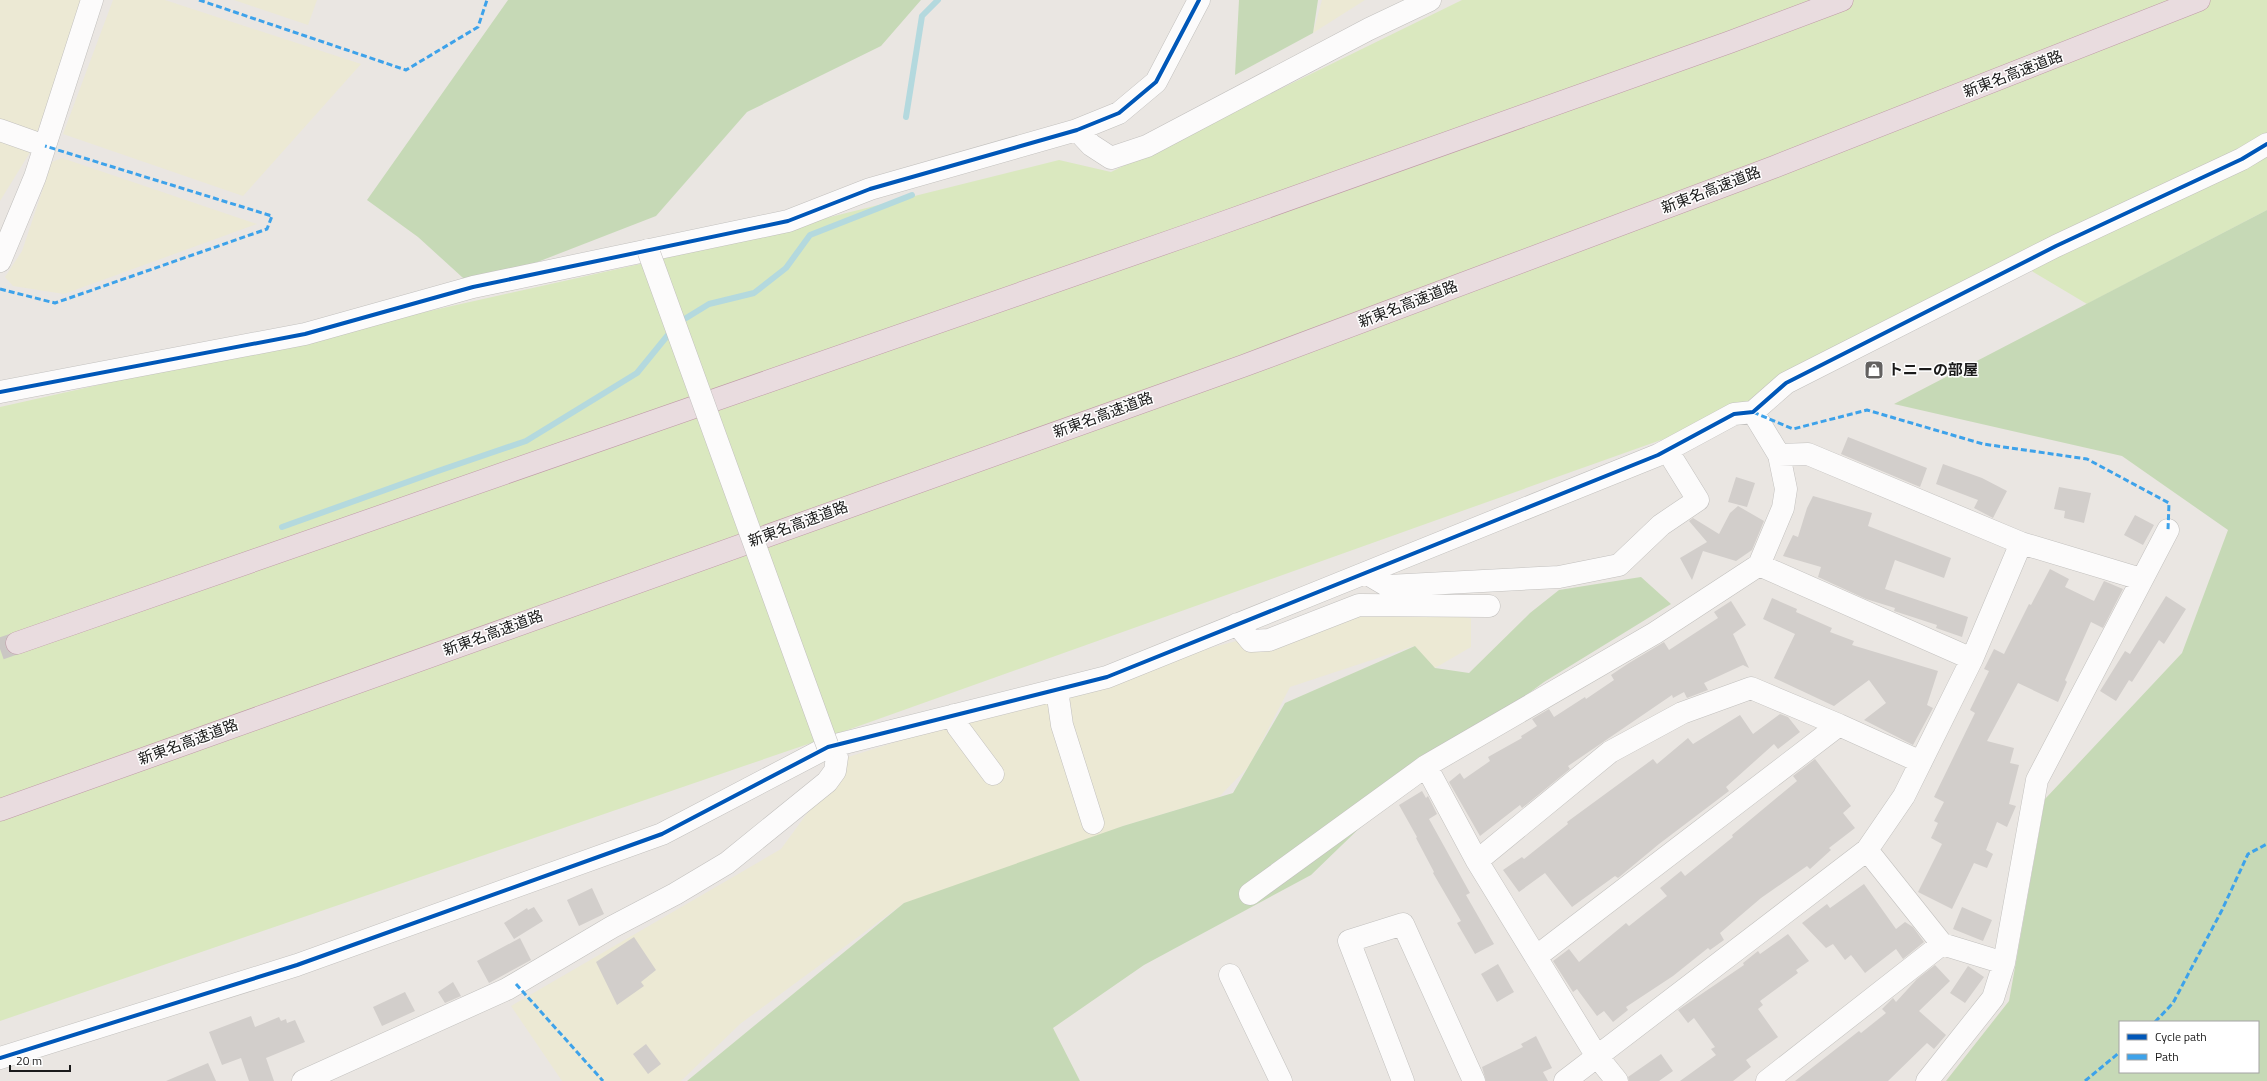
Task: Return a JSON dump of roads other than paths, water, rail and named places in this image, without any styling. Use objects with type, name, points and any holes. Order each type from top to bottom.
[{"type":"highway","points":[[17,643],[1194,233],[1730,42],[1842,0]]},
{"type":"highway","name":"新東名高速道路","points":[[0,810],[1243,366],[1774,167],[2199,0]]},
{"type":"street","points":[[0,262],[35,177],[92,0]]},
{"type":"street","points":[[0,392],[305,334],[473,287],[788,221],[870,189],[1077,130],[1119,113],[1156,82],[1199,0]]},
{"type":"street","points":[[1077,130],[1091,145],[1111,158],[1148,146],[1368,29],[1430,0]]},
{"type":"street","points":[[0,130],[45,146]]},
{"type":"street","points":[[0,1058],[297,965],[662,834],[828,747],[1106,677],[1366,573],[1658,455],[1734,414],[1753,412],[1793,380],[2056,246],[2242,159],[2267,144]]},
{"type":"street","points":[[303,1081],[507,989],[612,927],[675,894],[727,863],[827,782],[835,771],[837,757],[828,747],[648,250]]},
{"type":"street","points":[[1250,894],[1426,766],[1655,633],[1759,565],[1783,508],[1786,489],[1779,455],[1753,412]]},
{"type":"street","points":[[1366,573],[1388,586],[1559,577],[1619,565],[1661,525],[1698,500],[1667,450]]},
{"type":"street","points":[[1779,455],[1808,454],[2021,542],[2141,580]]},
{"type":"street","points":[[1927,1081],[1994,998],[2004,963],[2037,780],[2168,530]]},
{"type":"street","points":[[1565,1081],[1868,850],[1904,796],[1921,762],[1972,659],[2021,542]]},
{"type":"street","points":[[1759,565],[1972,659]]},
{"type":"street","points":[[1237,624],[1251,642],[1269,640],[1359,605],[1489,606]]},
{"type":"street","points":[[1478,861],[1610,752],[1682,713],[1751,688],[1921,762]]},
{"type":"street","points":[[1057,690],[1062,725],[1093,823]]},
{"type":"street","points":[[954,715],[958,727],[993,774]]},
{"type":"street","points":[[1537,956],[1839,725]]},
{"type":"street","points":[[1426,766],[1478,861],[1537,956],[1596,1056],[1617,1081]]},
{"type":"street","points":[[1868,850],[1942,944],[2004,963]]},
{"type":"street","points":[[1403,1081],[1349,941],[1404,924],[1474,1081]]},
{"type":"street","points":[[1768,1081],[1942,944]]},
{"type":"street","points":[[1230,975],[1281,1081]]},
{"type":"waterway","points":[[906,117],[922,16],[938,0]]},
{"type":"waterway","points":[[678,323],[709,304],[754,293],[786,268],[810,235],[912,195]]},
{"type":"waterway","points":[[282,527],[526,441],[637,373],[672,330]]},
{"type":"tunnel","points":[[0,649],[17,643]]},
{"type":"place","name":"トニーの部屋","points":[[1874,370]]}]
